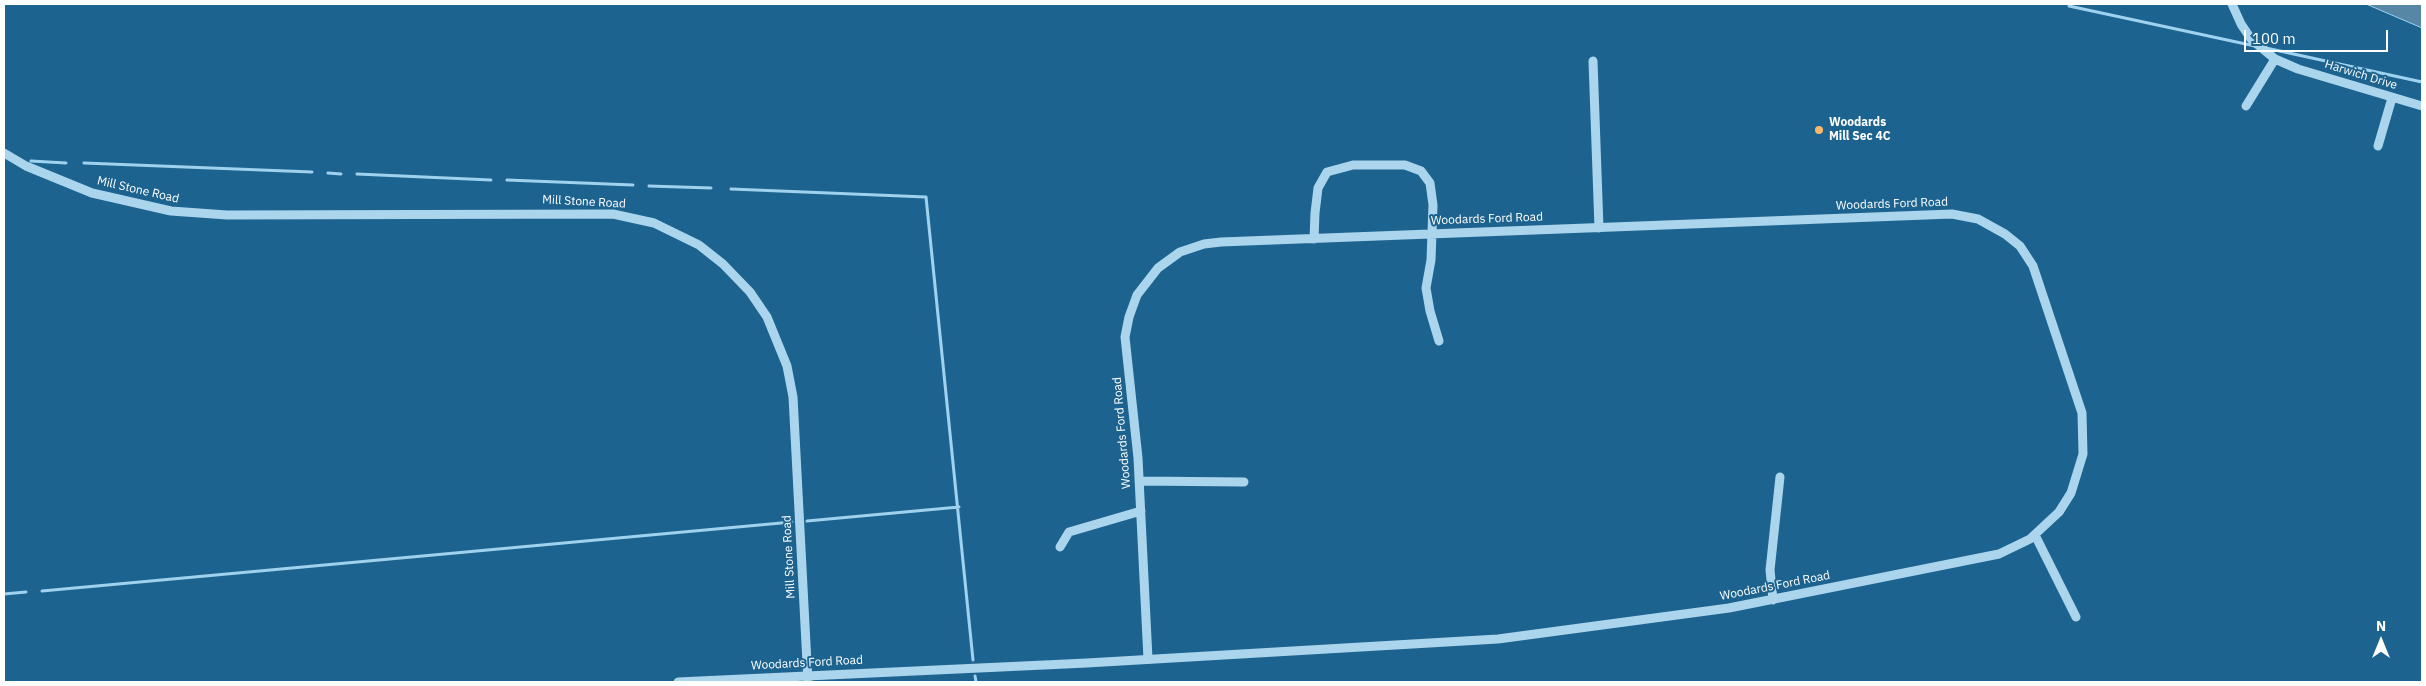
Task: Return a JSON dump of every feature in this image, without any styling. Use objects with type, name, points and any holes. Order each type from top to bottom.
[{"type":"street","name":"Harwich Drive","points":[[2232,4],[2241,24],[2251,39],[2275,59],[2298,69],[2422,106]]},
{"type":"street","points":[[2246,106],[2275,59]]},
{"type":"street","points":[[1593,61],[1598,228]]},
{"type":"street","points":[[2378,146],[2392,98]]},
{"type":"street","name":"Mill Stone Road","points":[[4,153],[26,166],[92,192],[171,211],[227,215],[613,214],[654,223],[698,245],[722,263],[750,292],[767,317],[787,366],[793,396],[808,679]]},
{"type":"street","points":[[1314,239],[1318,188],[1327,172],[1353,165],[1405,165],[1421,171],[1430,183],[1433,234],[1426,288],[1430,311],[1440,341]]},
{"type":"street","name":"Woodards Ford Road","points":[[678,682],[808,679],[1498,639],[1655,620],[1773,600],[1999,554],[2035,535],[2059,512],[2071,492],[2082,462],[2084,424],[2038,278],[2020,246],[2005,234],[1978,219],[1952,214],[1204,244],[1180,252],[1158,268],[1145,282],[1134,301],[1126,337],[1139,481],[1148,659]]},
{"type":"street","points":[[1773,600],[1770,570],[1780,477]]},
{"type":"street","points":[[1139,481],[1244,482]]},
{"type":"street","points":[[1060,548],[1069,532],[1140,511]]},
{"type":"street","points":[[2035,535],[2076,617]]},
{"type":"water","points":[[2366,4],[2422,4],[2422,28]]},
{"type":"waterway","points":[[2069,6],[2255,46]]},
{"type":"waterway","points":[[2266,48],[2422,82]]},
{"type":"waterway","points":[[31,161],[66,163]]},
{"type":"waterway","points":[[84,163],[312,172]]},
{"type":"waterway","points":[[328,173],[341,174]]},
{"type":"waterway","points":[[357,174],[491,180]]},
{"type":"waterway","points":[[507,180],[633,185]]},
{"type":"waterway","points":[[649,186],[711,188]]},
{"type":"waterway","points":[[731,189],[926,197],[973,660]]},
{"type":"waterway","points":[[807,521],[959,507]]},
{"type":"waterway","points":[[42,591],[792,522]]},
{"type":"waterway","points":[[4,594],[26,592]]},
{"type":"waterway","points":[[975,676],[976,682]]},
{"type":"place","name":"Woodards Mill Sec 4C","points":[[1819,130]]}]
